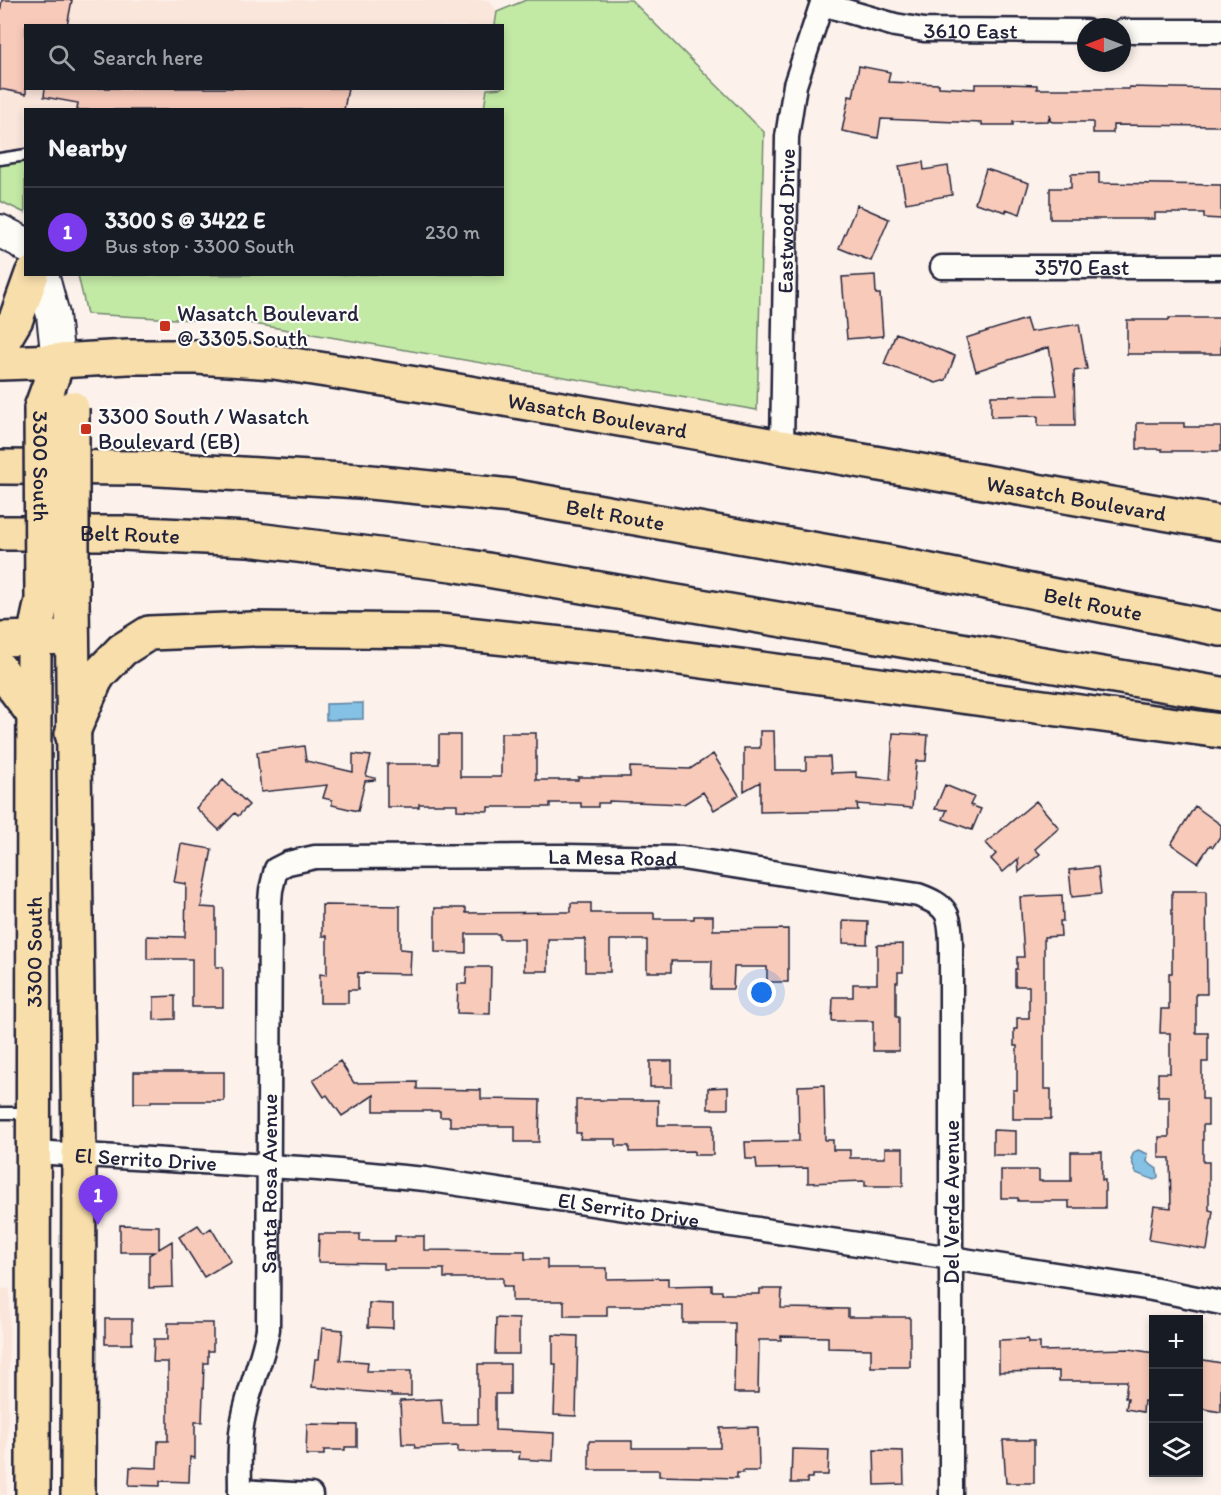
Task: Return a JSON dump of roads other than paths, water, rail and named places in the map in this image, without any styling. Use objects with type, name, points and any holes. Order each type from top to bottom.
[{"type":"main road","points":[[0,346],[16,319],[31,276]]},
{"type":"main road","name":"Wasatch Boulevard","points":[[0,363],[128,357],[197,357],[274,362],[429,386],[1221,523]]},
{"type":"main road","name":"3300 South","points":[[58,361],[57,601],[72,637],[79,1154],[78,1495]]},
{"type":"main road","name":"Belt Route","points":[[0,467],[144,468],[360,481],[511,496],[880,561],[1221,629]]},
{"type":"main road","name":"Belt Route","points":[[0,533],[121,533],[248,539],[452,564],[1221,694]]},
{"type":"main road","name":"3300 South","points":[[33,1495],[34,637],[57,601]]},
{"type":"main road","points":[[72,734],[100,673],[122,650],[149,633],[252,629],[439,631],[628,651],[1221,731]]},
{"type":"main road","points":[[0,639],[72,637]]},
{"type":"main road","points":[[0,669],[34,716]]},
{"type":"street","name":"3610 East","points":[[822,2],[896,25],[924,30],[1077,31]]},
{"type":"street","name":"Eastwood Drive","points":[[782,447],[787,137],[795,85],[822,2]]},
{"type":"street","points":[[1131,31],[1221,31]]},
{"type":"street","points":[[0,231],[24,244]]},
{"type":"street","name":"3570 East","points":[[942,267],[1221,267]]},
{"type":"street","points":[[43,276],[53,315],[58,361]]},
{"type":"street","name":"La Mesa Road","points":[[276,869],[288,862],[315,857],[619,856],[682,858],[918,895],[937,903],[946,910]]},
{"type":"street","name":"Santa Rosa Avenue","points":[[240,1493],[240,1443],[244,1415],[268,1329],[270,896],[276,869]]},
{"type":"street","name":"Del Verde Avenue","points":[[946,910],[951,944],[951,1495]]},
{"type":"street","name":"El Serrito Drive","points":[[34,1152],[269,1166],[425,1179],[1152,1289],[1221,1303]]},
{"type":"street","points":[[240,1493],[311,1495]]},
{"type":"lane","points":[[0,159],[24,155]]},
{"type":"lane","points":[[0,1113],[34,1113]]},
{"type":"water","points":[[363,703],[363,719],[326,720],[326,704]]},
{"type":"water","points":[[1138,1150],[1148,1154],[1147,1162],[1157,1169],[1158,1177],[1154,1180],[1136,1173],[1131,1159],[1134,1152]]},
{"type":"place","name":"Wasatch Boulevard @ 3305 South","points":[[165,326]]},
{"type":"place","name":"3300 South / Wasatch Boulevard (EB)","points":[[86,429]]},
{"type":"place","name":"3300 S @ 3422 E","points":[[98,1225]]}]
